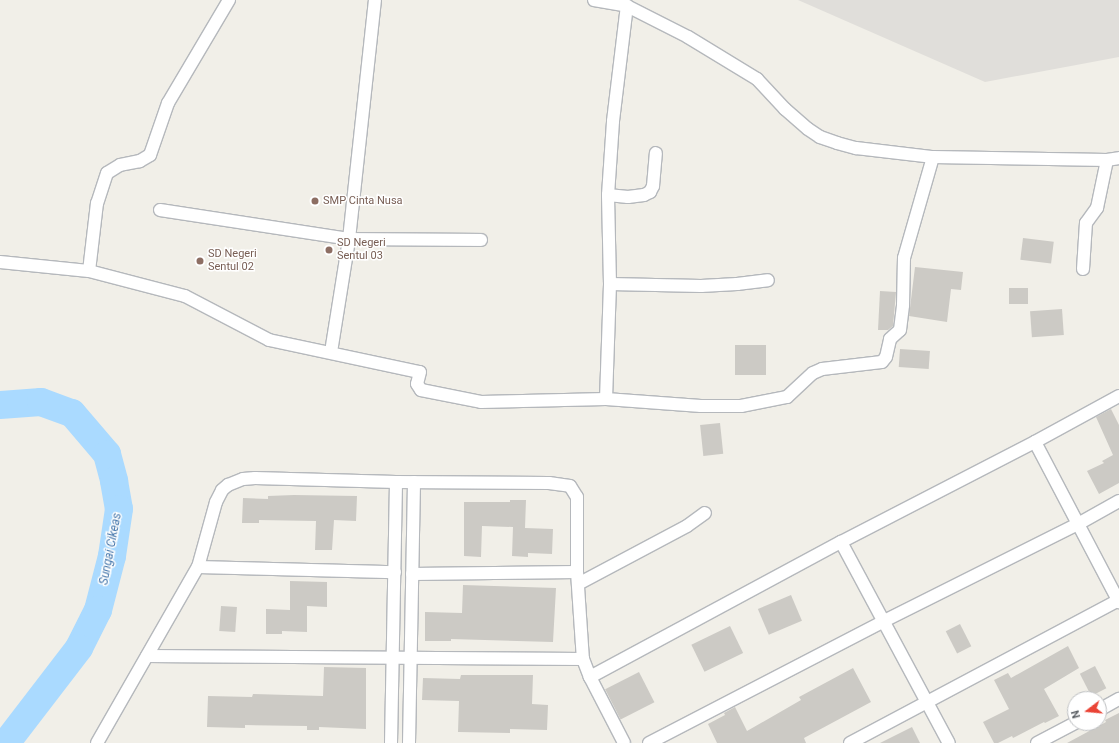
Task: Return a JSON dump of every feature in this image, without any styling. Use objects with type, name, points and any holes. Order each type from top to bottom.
[{"type":"street","points":[[89,271],[97,203],[107,173],[120,165],[140,161],[150,155],[168,102],[229,0]]},
{"type":"street","points":[[331,352],[349,239],[375,0]]},
{"type":"street","points":[[594,0],[628,6],[688,37],[757,80],[796,120],[820,137],[856,148],[933,157],[1106,160],[1119,158]]},
{"type":"street","points":[[606,399],[610,284],[608,195],[613,121],[628,6]]},
{"type":"street","points":[[608,195],[637,197],[650,192],[653,186],[656,153]]},
{"type":"street","points":[[0,262],[89,271],[185,296],[269,340],[310,350],[331,352],[420,372],[418,384],[421,390],[481,402],[606,399],[701,406],[741,406],[787,397],[813,373],[822,369],[877,364],[885,360],[890,339],[900,330],[904,258],[933,157]]},
{"type":"street","points":[[1083,269],[1086,223],[1097,208],[1106,160]]},
{"type":"street","points":[[160,210],[349,239],[481,240]]},
{"type":"street","points":[[610,284],[707,286],[768,280]]},
{"type":"street","points":[[590,677],[841,542],[1035,442],[1119,396]]},
{"type":"street","points":[[850,743],[1119,600],[1035,442]]},
{"type":"street","points":[[97,743],[198,567],[216,502],[222,490],[228,485],[243,479],[255,478],[396,482],[549,483],[570,486],[577,497],[577,578],[583,659],[590,677],[624,743]]},
{"type":"street","points":[[391,743],[396,482]]},
{"type":"street","points":[[409,743],[414,482]]},
{"type":"street","points":[[649,743],[1078,524],[1119,501]]},
{"type":"street","points":[[412,574],[577,578],[687,526],[705,513]]},
{"type":"street","points":[[841,542],[949,743]]},
{"type":"street","points":[[198,567],[395,572]]},
{"type":"street","points":[[147,656],[583,659]]},
{"type":"street","points":[[1107,706],[1119,699]]},
{"type":"street","points":[[1037,743],[1067,727]]},
{"type":"shaded area","points":[[798,0],[1119,0],[1119,57],[985,82]]},
{"type":"building","points":[[1023,238],[1054,242],[1051,264],[1020,260]]},
{"type":"building","points":[[915,267],[963,272],[961,290],[951,289],[947,322],[909,316]]},
{"type":"building","points":[[1009,288],[1028,288],[1028,304],[1009,304]]},
{"type":"building","points":[[880,291],[896,292],[893,326],[888,330],[878,330]]},
{"type":"building","points":[[1062,309],[1064,335],[1032,337],[1030,311]]},
{"type":"building","points":[[735,345],[766,345],[766,375],[735,375]]},
{"type":"building","points":[[900,349],[930,351],[929,369],[899,367]]},
{"type":"building","points":[[1111,409],[1119,425],[1119,483],[1099,494],[1087,471],[1104,463],[1102,461],[1113,455],[1096,417]]},
{"type":"building","points":[[720,423],[723,454],[703,456],[700,425]]},
{"type":"building","points":[[268,496],[357,496],[356,521],[334,520],[332,550],[315,550],[316,521],[259,520],[259,523],[242,523],[243,498],[268,499]]},
{"type":"building","points":[[510,500],[526,500],[525,528],[553,529],[552,554],[528,553],[528,557],[512,556],[513,527],[482,526],[481,557],[464,556],[464,502],[510,502]]},
{"type":"building","points":[[290,581],[327,582],[327,607],[307,606],[307,632],[282,631],[282,634],[266,634],[266,609],[290,610]]},
{"type":"building","points":[[463,585],[556,588],[553,642],[451,639],[451,641],[425,641],[425,612],[462,613]]},
{"type":"building","points":[[791,595],[802,621],[769,635],[758,609]]},
{"type":"building","points":[[221,606],[237,607],[235,632],[219,631]]},
{"type":"building","points":[[960,624],[971,646],[957,654],[946,631]]},
{"type":"building","points":[[730,626],[743,653],[705,672],[691,645]]},
{"type":"building","points":[[1068,646],[1079,668],[1044,689],[1059,716],[1013,738],[1012,736],[998,743],[994,743],[983,722],[1009,709],[994,680],[1008,673],[1011,678]]},
{"type":"building","points":[[1095,666],[1106,688],[1101,691],[1089,691],[1080,674]]},
{"type":"building","points":[[324,667],[366,668],[366,729],[319,727],[319,730],[307,730],[307,726],[245,725],[245,728],[207,727],[208,696],[252,697],[253,694],[323,696]]},
{"type":"building","points":[[853,668],[871,702],[804,738],[806,743],[717,743],[708,724],[725,715],[724,713],[735,707],[747,731],[801,700],[799,697]]},
{"type":"building","points":[[639,672],[654,702],[621,720],[605,689]]},
{"type":"building","points":[[461,675],[533,675],[532,704],[548,705],[547,730],[510,729],[510,733],[458,732],[459,701],[422,700],[423,678],[460,679]]},
{"type":"building","points":[[1119,713],[1119,743],[1067,743],[1089,731],[1107,731],[1107,719]]},
{"type":"building","points":[[912,727],[920,743],[880,743]]},
{"type":"waterway","name":"Sungai Cikeas","points":[[0,405],[41,402],[72,413],[107,454],[119,509],[112,556],[98,610],[79,648],[6,743]]},
{"type":"place","name":"SMP Cinta Nusa","points":[[315,201]]},
{"type":"place","name":"SD Negeri Sentul 03","points":[[329,250]]},
{"type":"place","name":"SD Negeri Sentul 02","points":[[200,261]]}]
